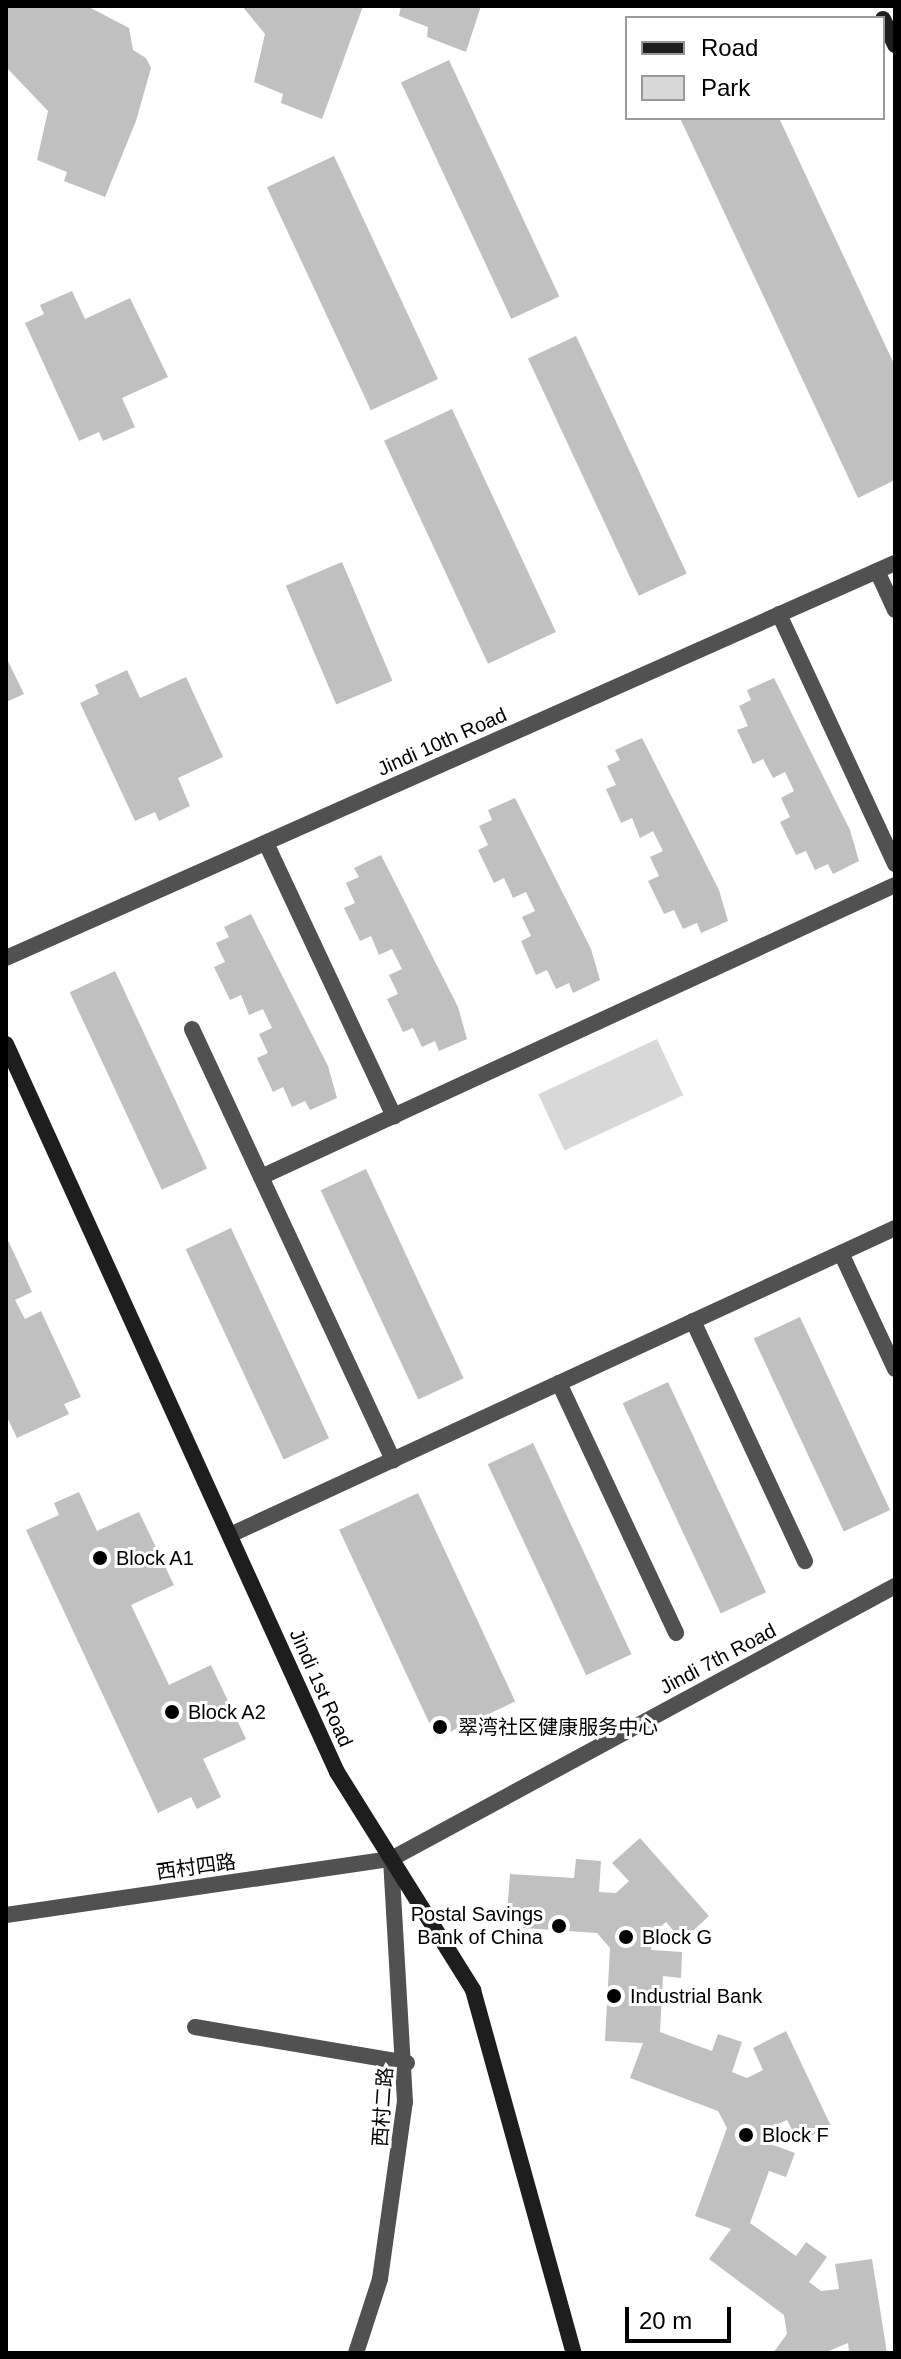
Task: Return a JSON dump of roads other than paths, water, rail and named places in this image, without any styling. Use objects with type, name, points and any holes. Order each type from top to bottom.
[{"type":"street","points":[[885,22],[895,45]]},
{"type":"street","name":"Jindi 10th Road","points":[[6,958],[895,563]]},
{"type":"street","points":[[877,571],[895,610]]},
{"type":"street","points":[[779,614],[895,864]]},
{"type":"street","points":[[266,843],[394,1116]]},
{"type":"street","points":[[261,1177],[895,885]]},
{"type":"street","points":[[192,1029],[393,1460]]},
{"type":"street","name":"Jindi 1st Road","points":[[6,1044],[337,1772],[391,1859],[453,1946],[473,1990],[574,2353]]},
{"type":"street","points":[[230,1535],[895,1228]]},
{"type":"street","points":[[841,1253],[895,1369]]},
{"type":"street","points":[[693,1321],[805,1561]]},
{"type":"street","points":[[559,1383],[676,1633]]},
{"type":"street","name":"Jindi 7th Road","points":[[391,1859],[895,1586]]},
{"type":"street","name":"西村四路","points":[[6,1915],[391,1859]]},
{"type":"street","name":"西村二路","points":[[356,2353],[380,2279],[407,2063],[391,1859]]},
{"type":"street","points":[[195,2027],[407,2063]]},
{"type":"place","name":"Block A1","points":[[100,1558]]},
{"type":"place","name":"Block A2","points":[[172,1712]]},
{"type":"place","name":"翠湾社区健康服务中心","points":[[440,1727]]},
{"type":"place","name":"Postal Savings Bank of China","points":[[559,1926]]},
{"type":"place","name":"Block G","points":[[626,1937]]},
{"type":"place","name":"Industrial Bank","points":[[614,1996]]},
{"type":"place","name":"Block F","points":[[746,2135]]}]
